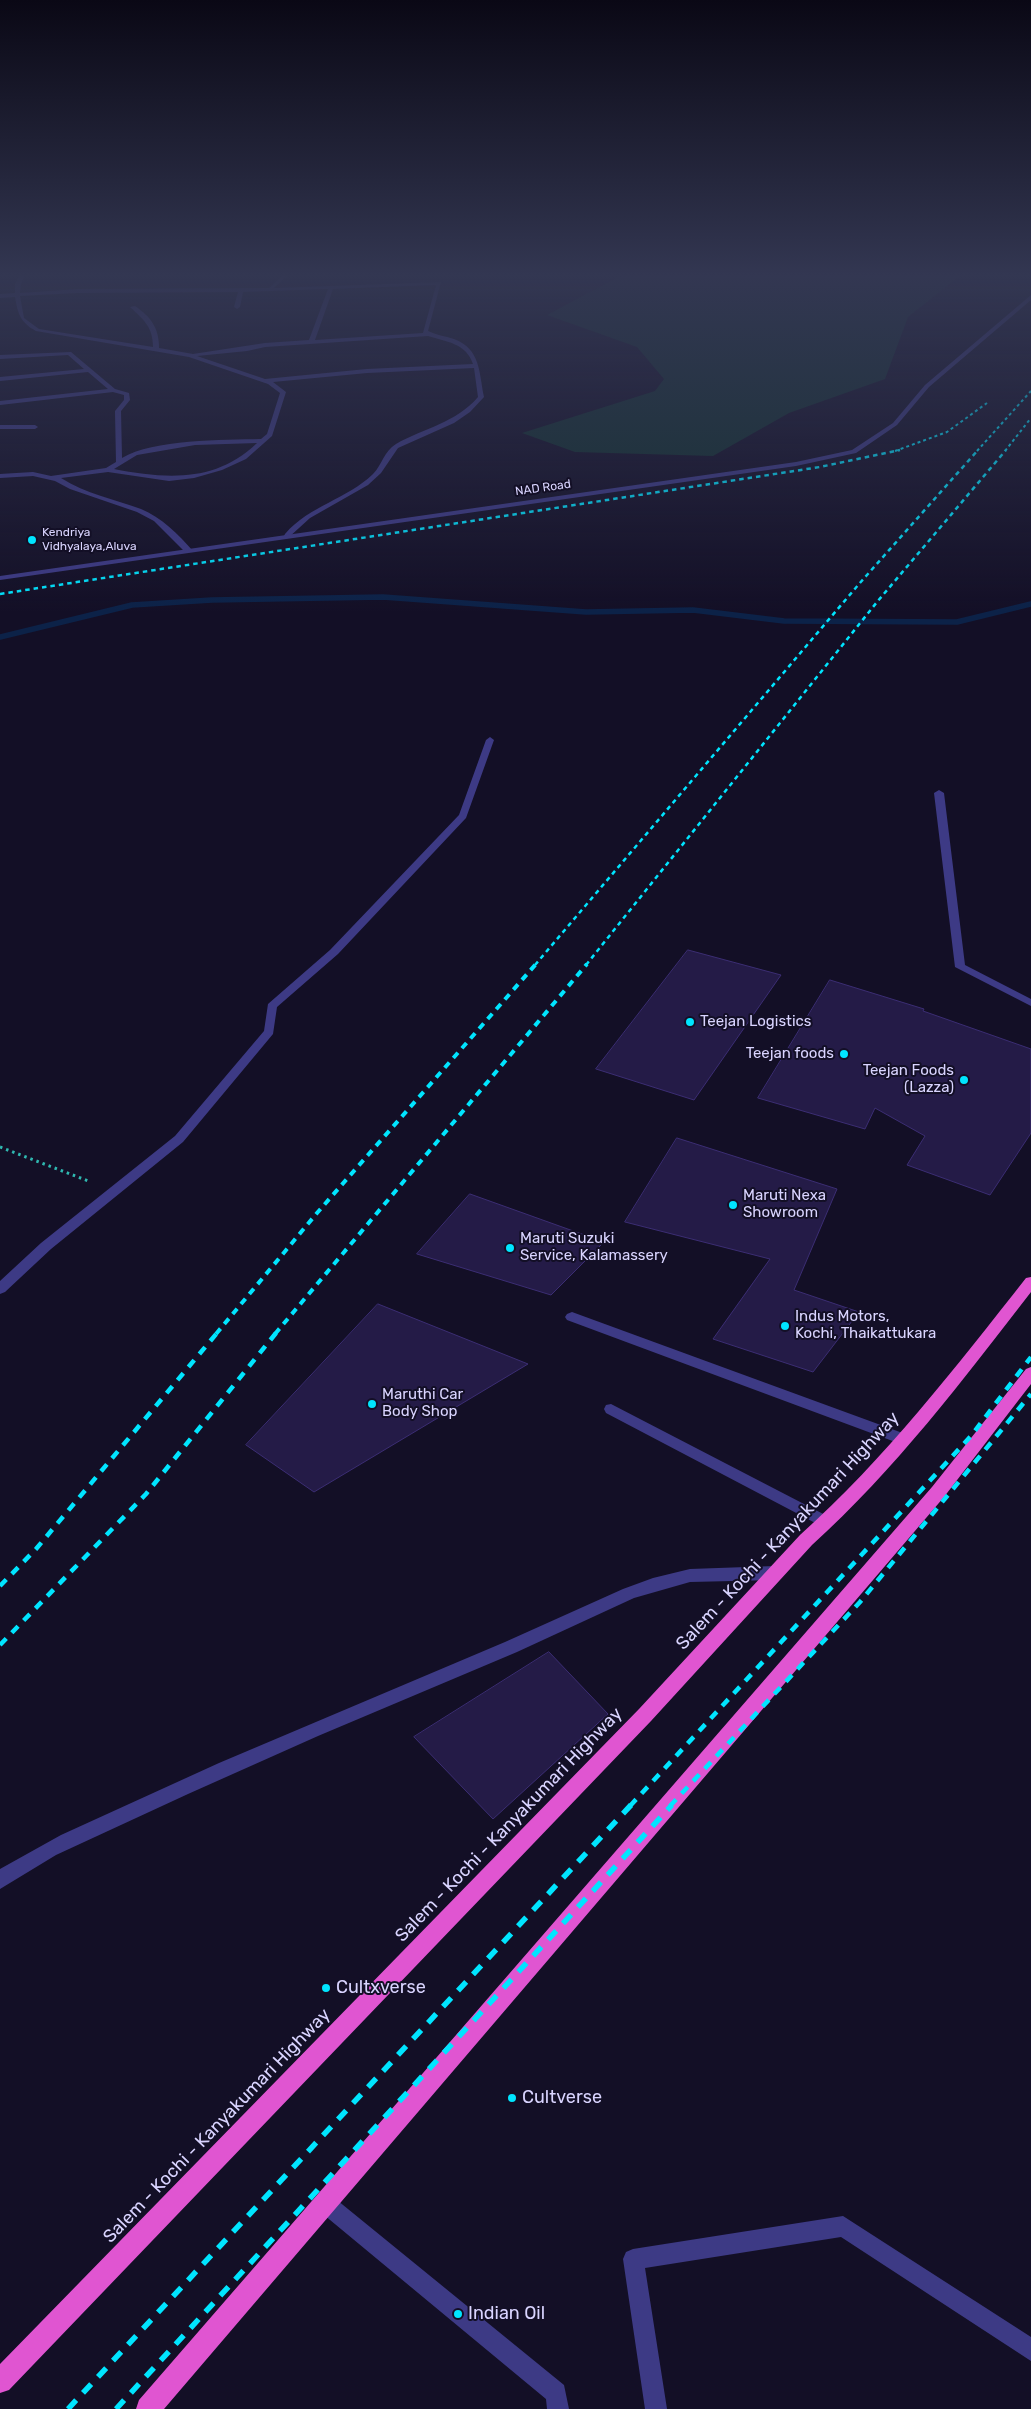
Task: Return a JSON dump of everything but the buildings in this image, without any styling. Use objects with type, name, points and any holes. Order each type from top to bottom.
[{"type":"highway","name":"Salem - Kochi - Kanyakumari Highway","points":[[0,2382],[646,1715],[775,1573],[826,1522],[933,1407],[1031,1282]]},
{"type":"highway","points":[[148,2409],[938,1492],[1031,1373]]},
{"type":"street","points":[[110,387],[127,394],[127,400],[118,411],[119,462]]},
{"type":"street","points":[[50,478],[108,470],[168,479],[200,475],[246,455],[270,435],[283,392],[276,387]]},
{"type":"street","points":[[288,536],[294,527],[311,513],[360,487],[375,476],[388,455],[396,447],[428,433],[473,407],[481,396],[480,387]]},
{"type":"street","name":"NAD Road","points":[[0,578],[796,464],[854,452],[895,424],[926,387]]},
{"type":"street","points":[[0,403],[113,390]]},
{"type":"street","points":[[0,426],[35,426]]},
{"type":"street","points":[[108,470],[135,453],[195,443],[263,441]]},
{"type":"street","points":[[0,476],[33,474],[50,478],[111,504],[139,511],[156,520],[189,551]]},
{"type":"street","points":[[0,1289],[46,1246],[179,1139],[269,1032],[272,1006],[334,952],[462,816],[490,740]]},
{"type":"street","points":[[939,793],[960,967],[1031,1003]]},
{"type":"street","points":[[572,1317],[903,1439]]},
{"type":"street","points":[[611,1409],[826,1522]]},
{"type":"street","points":[[0,1880],[41,1854],[169,1794],[378,1702],[503,1650],[608,1602],[678,1578],[697,1575],[775,1573]]},
{"type":"street","points":[[325,2203],[556,2393],[558,2409]]},
{"type":"street","points":[[656,2409],[634,2260],[833,2227],[843,2226],[1031,2350]]},
{"type":"path","points":[[0,1147],[115,1192]]},
{"type":"green space","points":[[658,387],[861,387],[789,413],[713,456],[575,452],[522,433],[655,391]]},
{"type":"waterway","points":[[0,637],[132,605],[212,600],[383,597],[586,612],[693,610],[784,621],[957,622],[1031,604]]},
{"type":"railway","points":[[977,451],[1031,391]]},
{"type":"railway","points":[[895,451],[947,432],[987,403]]},
{"type":"railway","points":[[1005,451],[1031,418]]},
{"type":"railway","points":[[0,594],[820,467],[900,450]]},
{"type":"railway","points":[[535,965],[859,584],[978,450]]},
{"type":"railway","points":[[586,965],[877,602],[1006,450]]},
{"type":"railway","points":[[216,1334],[317,1213],[536,964]]},
{"type":"railway","points":[[275,1334],[587,964]]},
{"type":"railway","points":[[0,1586],[36,1549],[217,1333]]},
{"type":"railway","points":[[0,1645],[146,1494],[276,1333]]},
{"type":"railway","points":[[630,1806],[971,1436],[1031,1357]]},
{"type":"railway","points":[[670,1806],[860,1602],[1031,1394]]},
{"type":"railway","points":[[68,2409],[631,1805]]},
{"type":"railway","points":[[116,2409],[672,1805]]},
{"type":"place","name":"Kendriya Vidhyalaya,Aluva","points":[[32,540]]},
{"type":"place","name":"Teejan Logistics","points":[[690,1022]]},
{"type":"place","name":"Teejan foods","points":[[844,1054]]},
{"type":"place","name":"Teejan Foods (Lazza)","points":[[964,1080]]},
{"type":"place","name":"Maruti Nexa Showroom","points":[[733,1205]]},
{"type":"place","name":"Maruti Suzuki Service, Kalamassery","points":[[510,1248]]},
{"type":"place","name":"Indus Motors, Kochi, Thaikattukara","points":[[785,1326]]},
{"type":"place","name":"Maruthi Car Body Shop","points":[[372,1404]]},
{"type":"place","name":"Cultxverse","points":[[326,1988]]},
{"type":"place","name":"Cultverse","points":[[512,2098]]},
{"type":"place","name":"Indian Oil","points":[[458,2314]]}]
